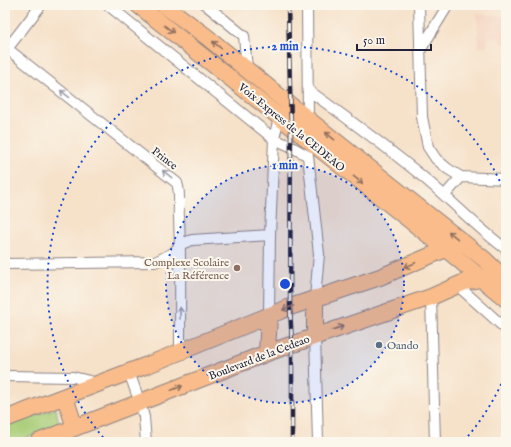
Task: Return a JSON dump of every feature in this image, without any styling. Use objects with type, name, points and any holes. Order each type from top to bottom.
[{"type":"main road","name":"Voix Express de la CEDEAO","points":[[138,5],[446,249]]},
{"type":"main road","points":[[164,5],[247,69],[484,259],[506,280]]},
{"type":"main road","points":[[5,419],[180,352],[269,315],[380,277],[446,249],[462,257],[484,259]]},
{"type":"main road","points":[[446,249],[506,299]]},
{"type":"main road","points":[[482,279],[506,284]]},
{"type":"main road","name":"Boulevard de la Cedeao","points":[[38,442],[267,353],[431,297],[457,285],[482,279]]},
{"type":"main road","points":[[315,298],[315,336]]},
{"type":"main road","points":[[267,353],[269,315]]},
{"type":"main road","points":[[65,397],[75,428]]},
{"type":"street","points":[[6,48],[41,5]]},
{"type":"street","points":[[108,5],[274,139],[308,156],[319,254],[315,298]]},
{"type":"street","points":[[206,5],[244,36],[247,69]]},
{"type":"street","points":[[307,5],[308,119]]},
{"type":"street","points":[[419,5],[422,117],[428,147],[436,159],[461,177],[506,179]]},
{"type":"street","points":[[421,49],[448,5]]},
{"type":"street","name":"Prince","points":[[6,48],[177,183],[179,188],[181,244],[180,352]]},
{"type":"street","points":[[308,90],[394,152],[445,195],[490,238],[506,249]]},
{"type":"street","points":[[269,315],[270,236],[274,139],[279,117]]},
{"type":"street","points":[[445,195],[461,177]]},
{"type":"street","points":[[5,264],[155,262],[173,253],[181,244],[192,240],[270,236]]},
{"type":"street","points":[[457,285],[506,329]]},
{"type":"street","points":[[431,297],[435,442]]},
{"type":"street","points":[[315,336],[318,442]]},
{"type":"street","points":[[129,372],[144,417],[146,442]]},
{"type":"street","points":[[5,376],[73,377],[100,383]]},
{"type":"shaded area","points":[[477,14],[506,16],[506,44],[503,44],[499,37],[488,38],[487,46],[478,47]]},
{"type":"green space","points":[[56,408],[58,419],[62,426],[14,442],[5,442],[5,426]]},
{"type":"railway","points":[[288,5],[291,127],[290,307],[292,345],[292,442]]},
{"type":"place","name":"Complexe Scolaire La Référence","points":[[237,268]]},
{"type":"place","name":"Oando","points":[[379,345]]}]
